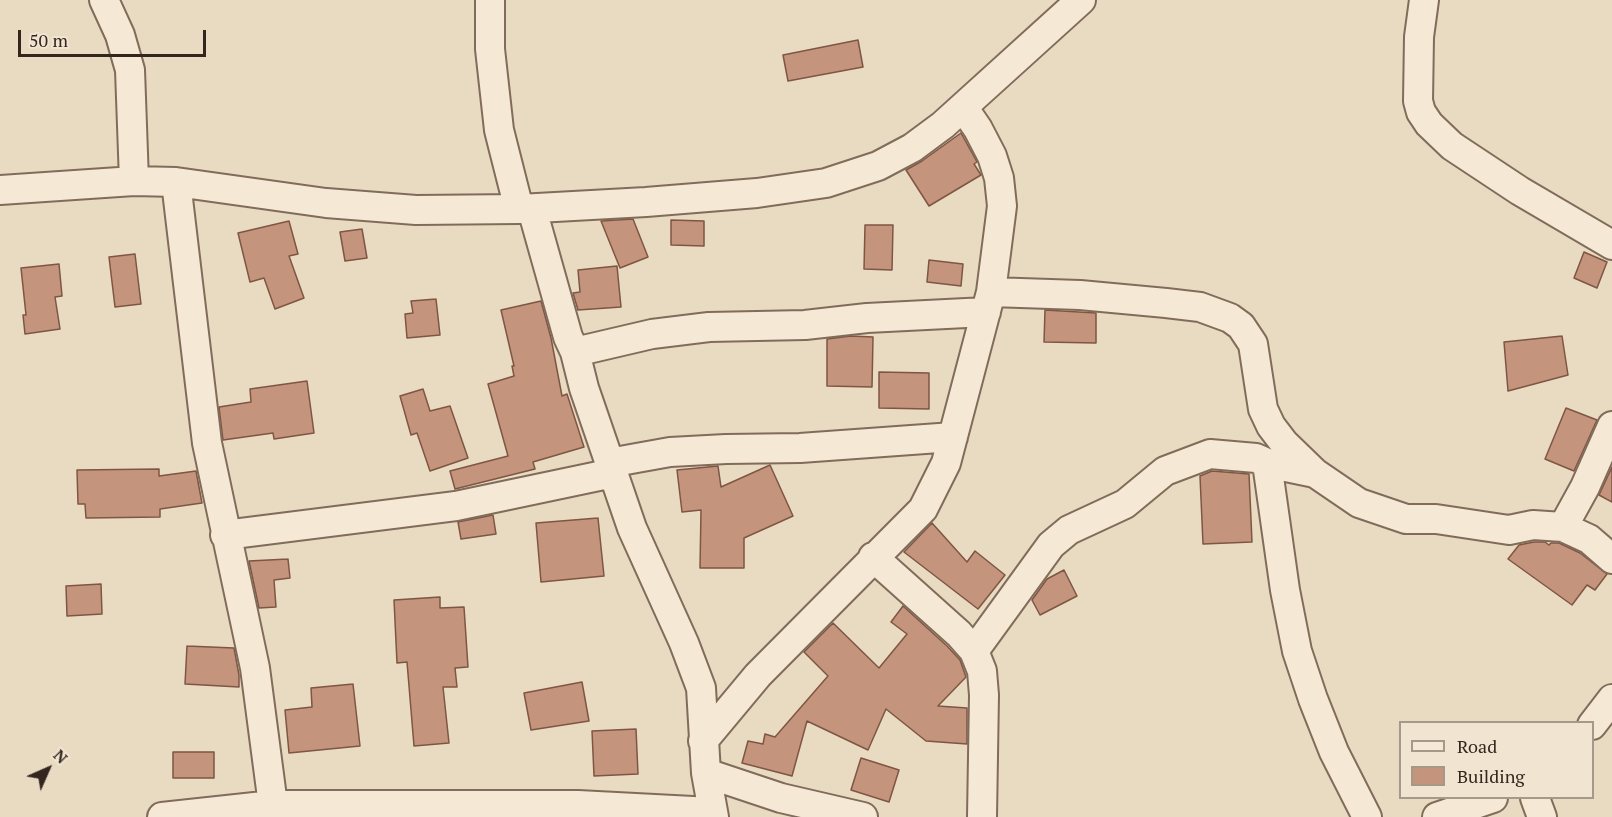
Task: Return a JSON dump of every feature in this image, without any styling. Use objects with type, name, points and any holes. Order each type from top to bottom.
[{"type":"street","points":[[104,0],[120,35],[130,70],[134,181]]},
{"type":"street","points":[[162,817],[273,804],[578,805],[713,814],[706,773],[700,688],[696,673],[632,528],[499,130],[490,49],[490,0]]},
{"type":"street","points":[[0,190],[134,181],[176,182],[326,203],[416,210],[525,209],[757,193],[826,183],[878,165],[912,148],[943,125],[1082,0]]},
{"type":"street","points":[[1424,0],[1419,37],[1418,101],[1421,112],[1429,124],[1452,146],[1612,245]]},
{"type":"street","points":[[703,741],[758,675],[923,509],[946,463],[989,302],[1002,206],[999,178],[992,156],[963,107]]},
{"type":"street","points":[[176,182],[207,443],[255,668],[273,804]]},
{"type":"street","points":[[575,352],[652,334],[709,327],[805,325],[989,302],[1080,295],[1200,307],[1230,318],[1241,326],[1253,344],[1263,408],[1271,426],[1284,443],[1315,473],[1359,503],[1406,519],[1436,519],[1509,530],[1533,525],[1563,527],[1589,539],[1612,559]]},
{"type":"street","points":[[1563,527],[1585,487],[1612,426]]},
{"type":"street","points":[[225,535],[456,506],[670,452],[800,448],[953,437]]},
{"type":"street","points":[[974,651],[1051,545],[1069,531],[1125,504],[1165,471],[1210,454],[1256,458],[1267,464],[1315,473]]},
{"type":"street","points":[[1267,464],[1285,590],[1297,651],[1334,752],[1366,817]]},
{"type":"street","points":[[873,557],[959,634],[974,651],[982,671],[984,695],[982,817]]},
{"type":"street","points":[[1594,724],[1612,699]]},
{"type":"street","points":[[706,773],[781,798],[863,817]]},
{"type":"street","points":[[1437,817],[1490,799]]},
{"type":"street","points":[[1535,799],[1542,817]]},
{"type":"building","points":[[858,40],[863,67],[788,81],[783,55]]},
{"type":"building","points":[[961,133],[977,162],[974,164],[981,175],[929,206],[906,170]]},
{"type":"building","points":[[633,219],[648,257],[620,268],[601,221]]},
{"type":"building","points":[[671,220],[704,221],[704,246],[671,245]]},
{"type":"building","points":[[289,221],[298,254],[289,256],[304,298],[275,309],[264,278],[250,282],[238,233]]},
{"type":"building","points":[[865,225],[893,225],[892,270],[864,269]]},
{"type":"building","points":[[362,229],[367,258],[345,261],[340,232]]},
{"type":"building","points":[[1584,252],[1607,262],[1597,288],[1574,278]]},
{"type":"building","points":[[135,254],[141,304],[115,307],[109,257]]},
{"type":"building","points":[[929,260],[963,264],[961,286],[927,282]]},
{"type":"building","points":[[59,264],[62,296],[55,297],[60,329],[25,334],[23,315],[26,315],[21,268]]},
{"type":"building","points":[[617,266],[621,307],[578,310],[573,293],[580,292],[578,270]]},
{"type":"building","points":[[436,299],[440,335],[407,338],[405,314],[413,313],[411,301]]},
{"type":"building","points":[[541,301],[562,396],[567,394],[584,447],[533,462],[535,469],[455,489],[450,471],[508,456],[488,384],[514,376],[512,366],[514,366],[501,310]]},
{"type":"building","points":[[1045,310],[1096,313],[1096,343],[1044,342]]},
{"type":"building","points":[[851,336],[873,337],[872,387],[827,386],[827,339]]},
{"type":"building","points":[[1562,336],[1568,375],[1508,391],[1504,342]]},
{"type":"building","points":[[879,372],[929,373],[929,409],[879,408]]},
{"type":"building","points":[[307,381],[314,433],[274,439],[273,433],[223,440],[219,407],[251,402],[250,389]]},
{"type":"building","points":[[423,389],[430,411],[450,406],[468,458],[430,471],[417,433],[411,435],[400,396]]},
{"type":"building","points":[[1566,408],[1597,420],[1574,471],[1545,459]]},
{"type":"building","points":[[770,465],[793,516],[744,538],[744,568],[700,568],[701,510],[682,512],[677,470],[718,466],[721,487]]},
{"type":"building","points":[[1612,467],[1612,502],[1599,495]]},
{"type":"building","points":[[159,469],[159,476],[196,471],[202,503],[160,509],[160,517],[86,518],[85,504],[78,504],[77,470]]},
{"type":"building","points":[[1212,471],[1249,474],[1252,542],[1203,544],[1200,476]]},
{"type":"building","points":[[493,515],[496,534],[461,539],[458,522]]},
{"type":"building","points":[[598,518],[604,576],[541,582],[536,523]]},
{"type":"building","points":[[932,523],[967,562],[975,551],[1005,575],[978,609],[904,552]]},
{"type":"building","points":[[1545,542],[1549,545],[1559,543],[1580,553],[1607,574],[1595,590],[1587,585],[1572,605],[1508,559],[1519,545]]},
{"type":"building","points":[[288,559],[290,578],[274,580],[276,607],[259,608],[249,561]]},
{"type":"building","points":[[1064,570],[1077,596],[1040,615],[1032,600],[1047,579]]},
{"type":"building","points":[[101,584],[102,614],[67,616],[66,586]]},
{"type":"building","points":[[440,597],[440,608],[464,607],[468,667],[455,668],[457,687],[443,687],[449,743],[414,746],[407,662],[397,663],[394,600]]},
{"type":"building","points":[[903,606],[960,660],[966,677],[938,706],[967,708],[967,744],[926,741],[886,709],[868,750],[807,721],[792,776],[742,763],[748,741],[763,744],[765,734],[775,737],[828,676],[804,652],[833,623],[879,668],[907,634],[891,622]]},
{"type":"building","points":[[187,646],[234,648],[239,687],[185,684]]},
{"type":"building","points":[[582,682],[589,721],[531,730],[524,693]]},
{"type":"building","points":[[353,684],[360,746],[289,753],[285,710],[312,707],[311,688]]},
{"type":"building","points":[[636,729],[638,774],[594,776],[592,731]]},
{"type":"building","points":[[173,752],[214,752],[214,778],[173,778]]},
{"type":"building","points":[[861,758],[899,770],[889,802],[851,790]]}]
